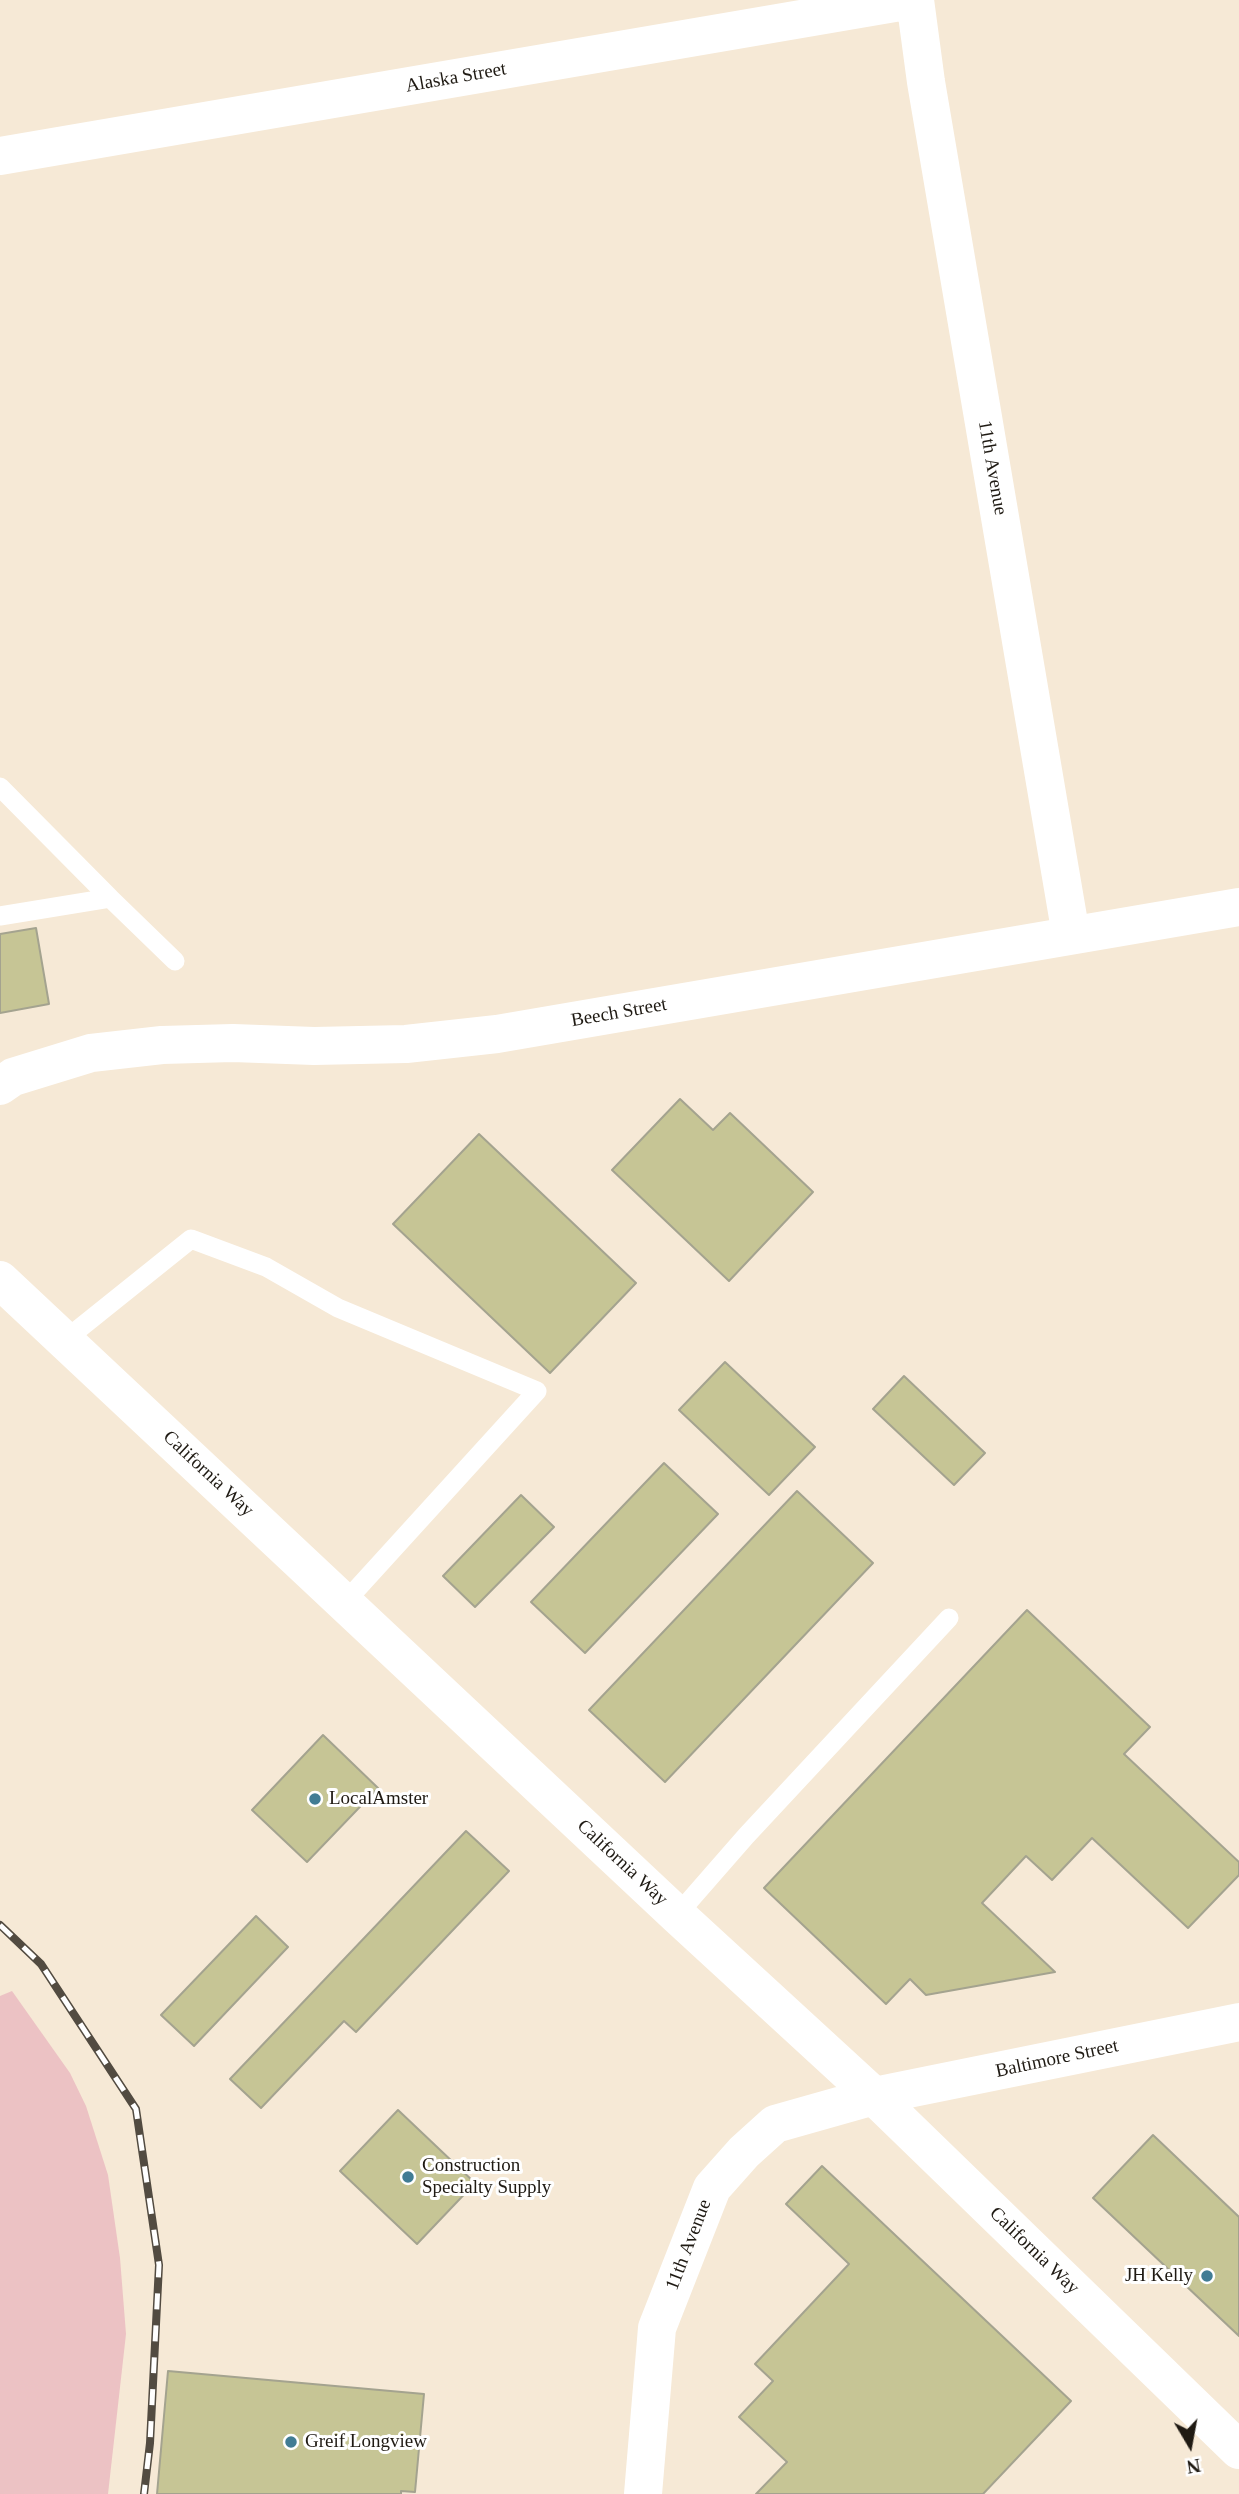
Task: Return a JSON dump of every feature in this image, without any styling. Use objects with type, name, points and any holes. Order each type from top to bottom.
[{"type":"street","name":"Alaska Street","points":[[0,156],[914,0]]},
{"type":"street","name":"11th Avenue","points":[[914,0],[1072,935]]},
{"type":"street","name":"Beech Street","points":[[0,1086],[13,1077],[91,1053],[162,1045],[406,1044],[497,1034],[1239,907]]},
{"type":"street","name":"California Way","points":[[0,1280],[677,1915],[874,2096],[1239,2450]]},
{"type":"street","name":"Baltimore Street","points":[[874,2096],[1239,2022]]},
{"type":"street","name":"11th Avenue","points":[[643,2494],[657,2328],[712,2188],[744,2152],[775,2124],[874,2096]]},
{"type":"lane","points":[[0,787],[175,961]]},
{"type":"lane","points":[[0,916],[110,898]]},
{"type":"lane","points":[[65,1340],[191,1239],[266,1267],[338,1308],[537,1391],[345,1602]]},
{"type":"lane","points":[[677,1915],[746,1836],[949,1618]]},
{"type":"shaded area","points":[[12,1991],[70,2073],[86,2106],[108,2175],[120,2258],[126,2334],[108,2494],[0,2494],[0,1996]]},
{"type":"building","points":[[36,928],[49,1004],[0,1013],[0,934]]},
{"type":"building","points":[[680,1099],[713,1130],[730,1113],[813,1192],[729,1281],[612,1170]]},
{"type":"building","points":[[479,1134],[636,1283],[550,1373],[393,1224]]},
{"type":"building","points":[[725,1362],[815,1447],[769,1495],[679,1410]]},
{"type":"building","points":[[904,1376],[985,1453],[954,1485],[873,1409]]},
{"type":"building","points":[[664,1463],[718,1514],[585,1653],[531,1602]]},
{"type":"building","points":[[797,1491],[873,1563],[665,1782],[589,1710]]},
{"type":"building","points":[[521,1495],[554,1527],[475,1607],[443,1576]]},
{"type":"building","points":[[1027,1610],[1150,1727],[1124,1754],[1239,1862],[1239,1875],[1188,1928],[1092,1838],[1052,1880],[1026,1856],[982,1903],[1055,1972],[926,1995],[910,1979],[886,2004],[764,1888]]},
{"type":"building","name":"LocalAmster","points":[[323,1735],[378,1788],[307,1862],[252,1810]]},
{"type":"building","points":[[466,1831],[509,1871],[356,2032],[344,2021],[261,2108],[230,2079]]},
{"type":"building","points":[[256,1916],[288,1947],[194,2046],[161,2015]]},
{"type":"building","name":"Construction Specialty Supply","points":[[398,2110],[475,2183],[417,2244],[340,2171]]},
{"type":"building","name":"JH Kelly","points":[[1153,2135],[1239,2217],[1239,2336],[1093,2198]]},
{"type":"building","points":[[822,2166],[1071,2401],[983,2494],[756,2494],[787,2462],[739,2417],[773,2381],[755,2364],[849,2264],[786,2204]]},
{"type":"building","name":"Greif Longview","points":[[168,2371],[424,2394],[415,2492],[157,2494]]},
{"type":"railway","points":[[0,1925],[41,1964],[136,2109],[159,2265],[150,2443],[144,2494]]},
{"type":"place","name":"LocalAmster","points":[[315,1799]]},
{"type":"place","name":"Construction Specialty Supply","points":[[408,2177]]},
{"type":"place","name":"JH Kelly","points":[[1207,2276]]},
{"type":"place","name":"Greif Longview","points":[[291,2442]]}]
